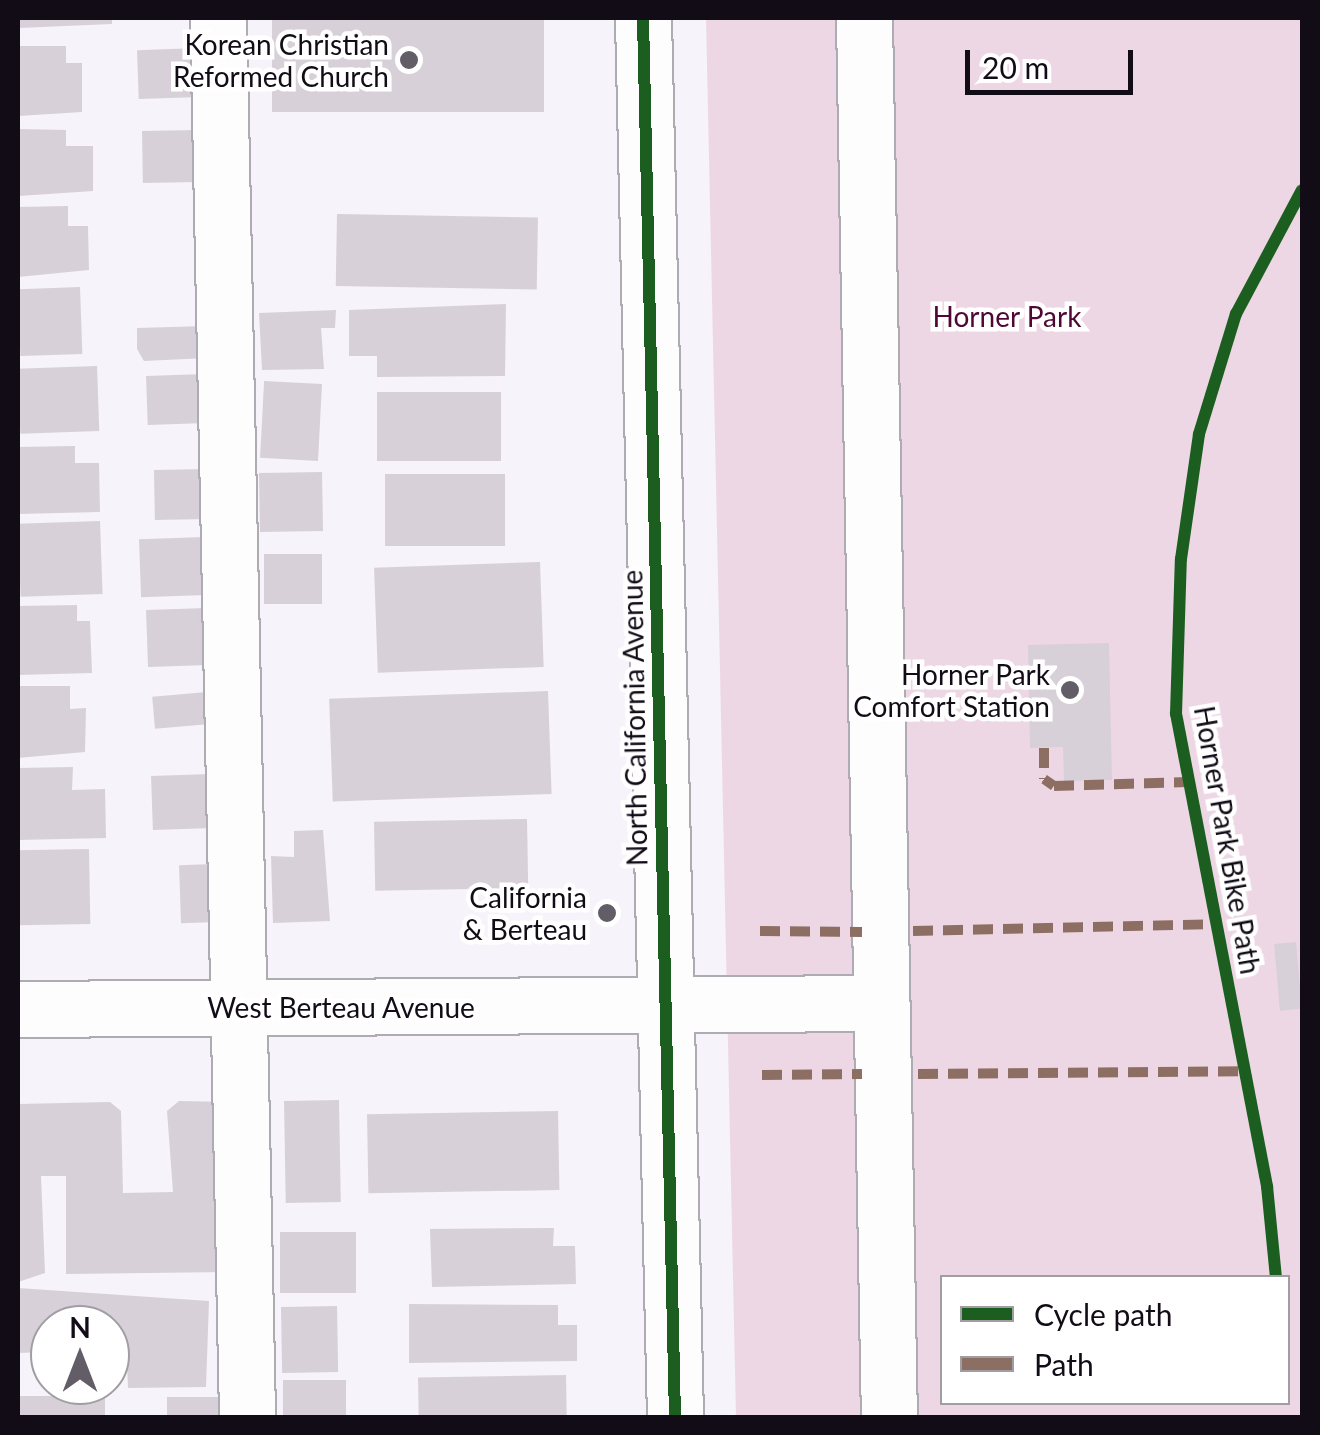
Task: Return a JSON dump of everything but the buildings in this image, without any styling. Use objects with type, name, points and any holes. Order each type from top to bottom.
[{"type":"street","points":[[218,18],[247,1418]]},
{"type":"street","name":"North California Avenue","points":[[643,18],[674,1418]]},
{"type":"street","points":[[864,18],[889,1418]]},
{"type":"street","name":"West Berteau Avenue","points":[[18,1009],[880,1003]]},
{"type":"green space","name":"Horner Park","points":[[706,18],[1302,18],[1302,1417],[736,1417]]},
{"type":"marked path","points":[[1044,748],[1044,779],[1054,786],[1189,782]]},
{"type":"marked path","points":[[913,931],[1216,924]]},
{"type":"marked path","points":[[760,931],[862,932]]},
{"type":"marked path","points":[[918,1074],[1245,1071]]},
{"type":"marked path","points":[[762,1075],[862,1074]]},
{"type":"cycle path","points":[[643,18],[675,1418]]},
{"type":"cycle path","name":"Horner Park Bike Path","points":[[1276,1275],[1267,1186],[1176,714],[1181,559],[1199,434],[1236,314],[1302,190]]},
{"type":"place","name":"Korean Christian Reformed Church","points":[[409,60]]},
{"type":"place","name":"Horner Park Comfort Station","points":[[1070,690]]},
{"type":"place","name":"California & Berteau","points":[[607,913]]}]
